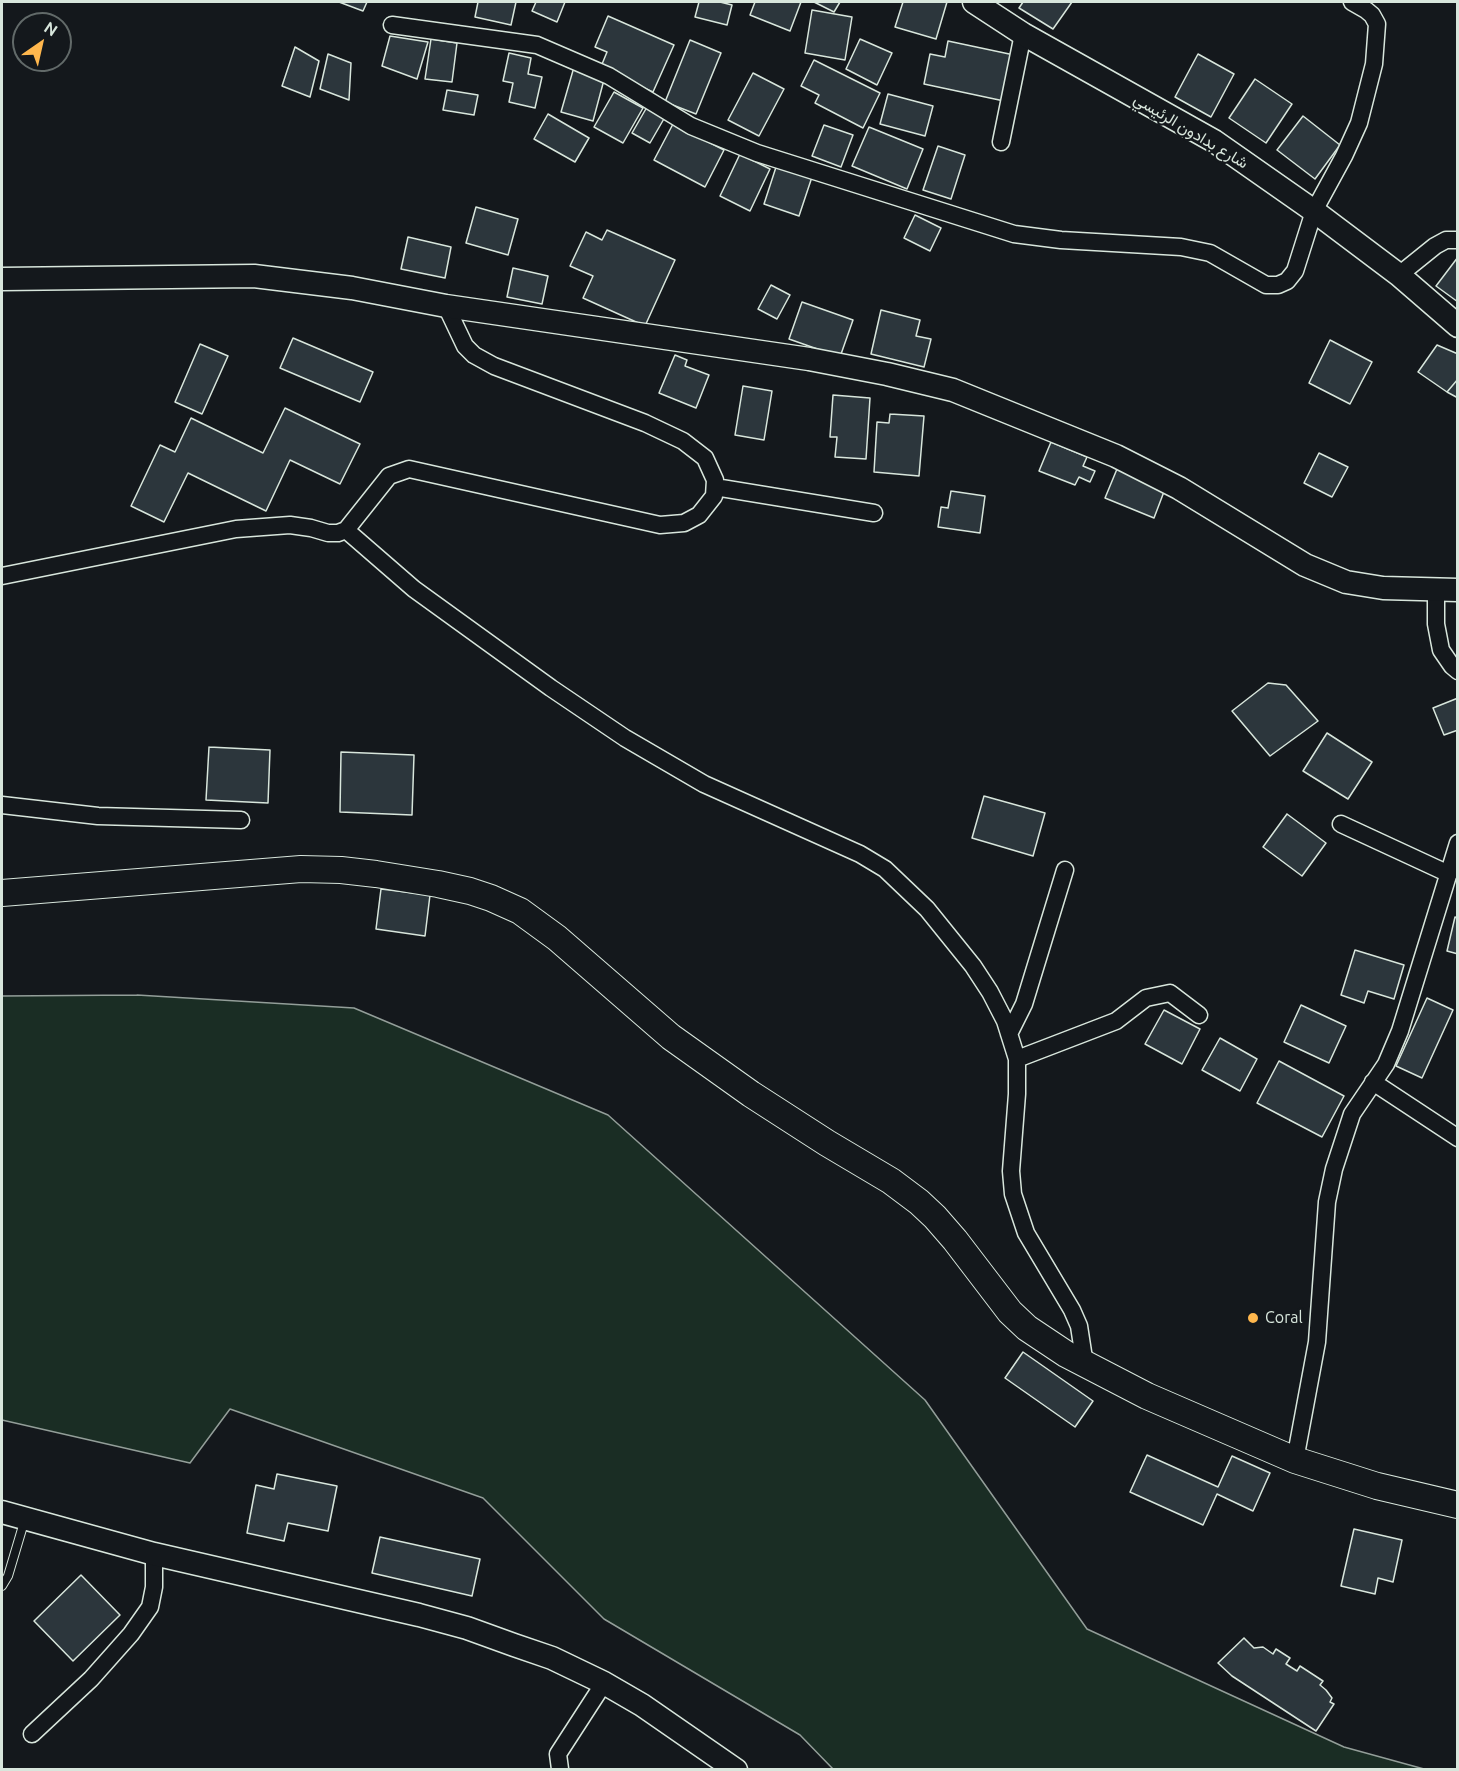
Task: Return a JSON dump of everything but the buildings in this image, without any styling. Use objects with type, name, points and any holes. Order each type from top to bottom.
[{"type":"main road","name":"شارع بدادون الرئيسي","points":[[974,2],[1023,34],[1214,141],[1314,211],[1399,275],[1458,326]]},
{"type":"main road","points":[[2,279],[255,276],[352,288],[446,306],[809,359],[887,374],[953,390],[1116,456],[1179,488],[1305,565],[1346,582],[1383,588],[1447,590]]},
{"type":"main road","points":[[2,893],[301,869],[376,874],[438,884],[491,898],[520,911],[557,938],[671,1037],[752,1094],[891,1181],[919,1202],[955,1240],[1010,1312],[1027,1328],[1085,1365],[1147,1396],[1295,1460],[1377,1486],[1458,1505]]},
{"type":"main road","points":[[2,1512],[154,1554],[467,1628],[552,1658],[604,1683],[642,1705],[736,1770]]},
{"type":"street","points":[[392,25],[537,45],[609,76],[691,126],[757,153],[1014,234],[1061,240],[1181,246],[1210,253],[1266,285],[1278,285],[1287,281],[1295,271],[1314,211],[1359,123],[1374,64],[1377,24],[1372,15],[1352,2]]},
{"type":"street","points":[[1002,142],[1023,34]]},
{"type":"street","points":[[1399,275],[1435,246],[1446,240],[1458,240]]},
{"type":"street","points":[[2,576],[236,529],[290,525],[328,533],[346,530],[389,476],[409,469],[660,525],[684,524],[699,515],[714,496],[715,480],[705,458],[683,441],[645,423],[494,366],[474,355],[465,346],[446,306]]},
{"type":"street","points":[[715,487],[874,513]]},
{"type":"street","points":[[346,530],[414,590],[625,738],[704,784],[860,854],[885,869],[927,909],[973,966],[1005,1021],[1017,1059],[1017,1094],[1011,1171],[1013,1194],[1026,1233],[1072,1310],[1079,1326],[1085,1365]]},
{"type":"street","points":[[1447,590],[1436,624],[1441,650],[1458,671]]},
{"type":"street","points":[[2,805],[98,816],[241,820]]},
{"type":"street","points":[[1341,824],[1449,874]]},
{"type":"street","points":[[1295,1460],[1317,1342],[1327,1202],[1334,1169],[1352,1114],[1386,1064],[1400,1030],[1458,843]]},
{"type":"street","points":[[1009,1034],[1024,1004],[1065,870]]},
{"type":"street","points":[[1017,1059],[1116,1021],[1146,998],[1170,993],[1199,1015]]},
{"type":"street","points":[[1373,1082],[1458,1138]]},
{"type":"street","points":[[32,1734],[91,1679],[131,1634],[150,1607],[154,1587],[154,1554]]},
{"type":"street","points":[[560,1769],[558,1754],[604,1683]]},
{"type":"lane","points":[[2,1586],[8,1576],[26,1518]]},
{"type":"green space","points":[[137,995],[354,1008],[608,1115],[925,1400],[1087,1629],[1344,1747],[1424,1769],[833,1769],[800,1735],[604,1619],[483,1498],[230,1409],[190,1463],[2,1420],[2,996]]},
{"type":"place","name":"Coral","points":[[1253,1318]]}]
